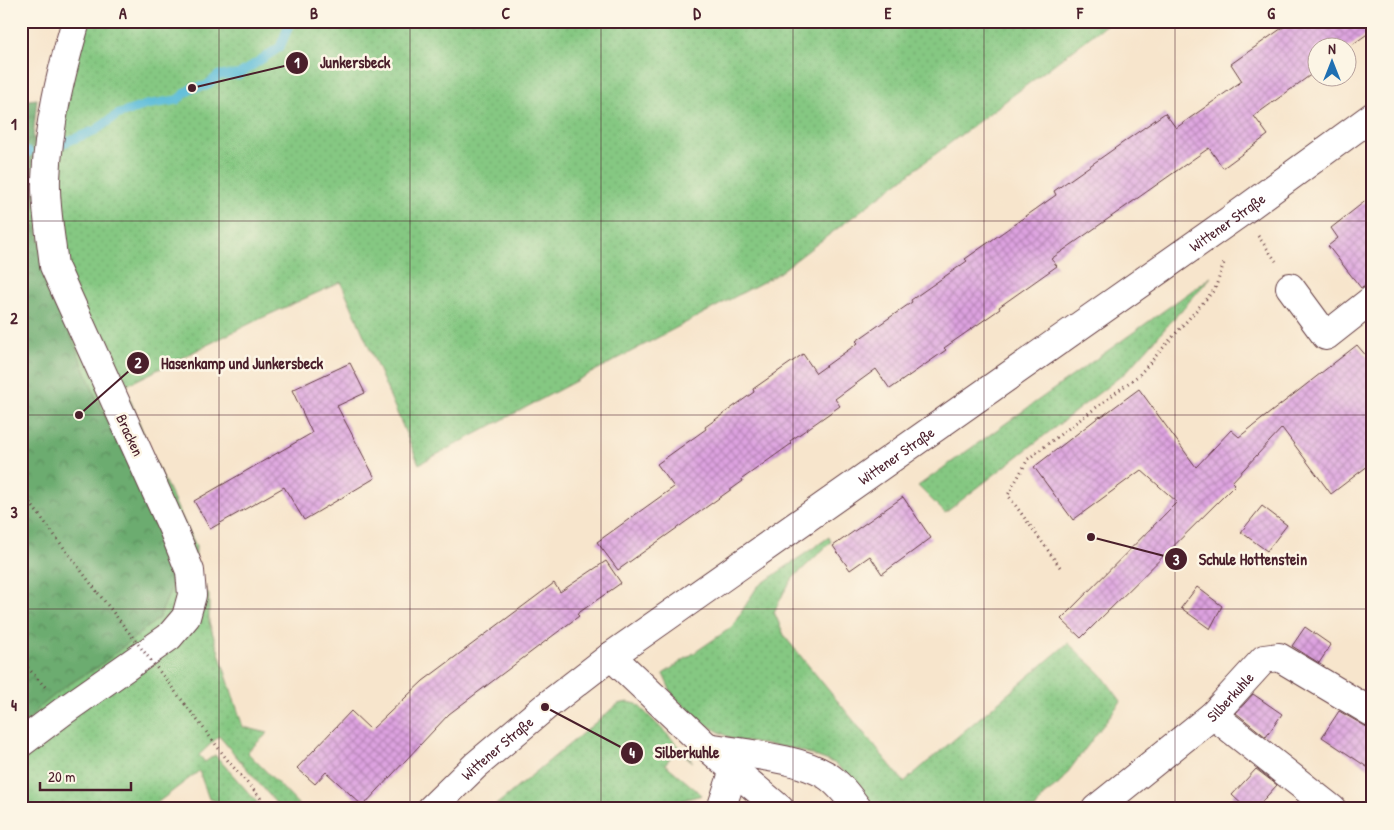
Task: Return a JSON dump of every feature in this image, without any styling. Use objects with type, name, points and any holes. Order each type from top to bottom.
[{"type":"street","name":"Bracken","points":[[21,743],[169,638],[186,617],[192,594],[190,571],[174,529],[54,266],[48,221],[46,180],[49,140],[56,96],[76,21]]},
{"type":"street","name":"Wittener Straße","points":[[431,809],[476,765],[545,707],[611,656],[1240,213],[1373,116]]},
{"type":"street","points":[[1290,287],[1326,336],[1373,299]]},
{"type":"street","points":[[611,656],[706,747],[780,809]]},
{"type":"street","name":"Silberkuhle","points":[[1096,809],[1213,715],[1264,659],[1279,657],[1373,713]]},
{"type":"street","points":[[1213,715],[1332,809]]},
{"type":"street","points":[[706,747],[795,763],[826,775],[847,794],[858,809]]},
{"type":"street","points":[[721,809],[734,770]]},
{"type":"path","points":[[1240,213],[1269,250]]},
{"type":"path","points":[[1060,567],[1008,495],[1028,459],[1139,375],[1215,289],[1226,255]]},
{"type":"path","points":[[21,491],[229,762],[270,809]]},
{"type":"path","points":[[21,660],[65,710]]},
{"type":"green space","points":[[83,21],[1111,21],[776,275],[419,464],[341,282],[255,321],[125,386],[151,453],[196,546],[195,575],[209,595],[209,622],[243,727],[268,733],[247,752],[303,809],[281,809],[219,736],[199,755],[205,762],[215,755],[263,809],[221,809],[214,800],[209,799],[199,771],[149,809],[21,809],[21,140],[60,133]]},
{"type":"green space","points":[[37,99],[31,159],[33,220],[56,299],[97,400],[143,491],[172,562],[171,589],[159,618],[99,666],[66,686],[40,707],[21,728],[21,101]]},
{"type":"green space","points":[[1211,277],[1126,372],[945,513],[918,486]]},
{"type":"green space","points":[[829,537],[831,542],[793,578],[774,612],[785,637],[904,782],[1068,643],[1101,674],[1121,701],[1059,784],[1043,796],[1035,809],[874,809],[859,784],[834,763],[796,749],[734,740],[703,723],[673,696],[663,674],[732,627],[757,587]]},
{"type":"green space","points":[[628,702],[637,704],[693,762],[677,750],[665,764],[702,795],[683,800],[680,809],[491,809],[618,704]]},
{"type":"building","points":[[1292,21],[1373,21],[1373,30],[1356,42],[1356,38],[1306,38],[1306,78],[1254,116],[1268,135],[1223,168],[1209,148],[1051,259],[1057,266],[944,348],[946,350],[890,389],[876,369],[835,399],[840,406],[790,441],[791,444],[742,479],[743,481],[618,570],[597,542],[674,487],[657,464],[754,392],[753,389],[803,354],[816,373],[858,343],[856,341],[912,302],[911,300],[967,261],[965,259],[1056,195],[1054,191],[1165,113],[1176,128],[1242,81],[1231,64]]},
{"type":"building","points":[[1373,195],[1373,284],[1361,288],[1328,246],[1338,238],[1331,228]]},
{"type":"building","points":[[1357,345],[1373,364],[1373,462],[1331,494],[1282,428],[1232,482],[1235,485],[1081,638],[1061,619],[1177,502],[1141,470],[1073,520],[1034,467],[1100,416],[1139,389],[1196,467],[1231,430],[1239,437]]},
{"type":"building","points":[[350,363],[365,393],[337,406],[375,478],[304,520],[284,487],[210,529],[194,501],[312,433],[292,390]]},
{"type":"building","points":[[903,497],[931,538],[882,574],[870,556],[850,570],[833,546]]},
{"type":"building","points":[[1262,506],[1287,525],[1267,551],[1241,532]]},
{"type":"building","points":[[606,561],[621,583],[577,614],[579,616],[449,714],[363,806],[326,772],[315,784],[297,768],[351,711],[371,730],[423,681],[554,583],[560,592]]},
{"type":"building","points":[[1197,587],[1222,606],[1210,629],[1181,608]]},
{"type":"building","points":[[1305,627],[1331,645],[1319,663],[1292,646]]},
{"type":"building","points":[[1253,694],[1282,714],[1266,737],[1236,713]]},
{"type":"building","points":[[1339,711],[1373,729],[1373,771],[1322,737]]},
{"type":"building","points":[[1256,769],[1277,785],[1255,809],[1247,809],[1232,795]]},
{"type":"waterway","points":[[61,144],[96,130],[117,115],[146,105],[177,100],[192,88],[206,86],[219,75],[238,75],[280,47],[291,21]]},
{"type":"waterway","points":[[21,152],[29,152]]},
{"type":"place","name":"Junkersbeck","points":[[192,88]]},
{"type":"place","name":"Hasenkamp und Junkersbeck","points":[[79,415]]},
{"type":"place","name":"Schule Hottenstein","points":[[1091,537]]},
{"type":"place","name":"Silberkuhle","points":[[545,707]]}]
